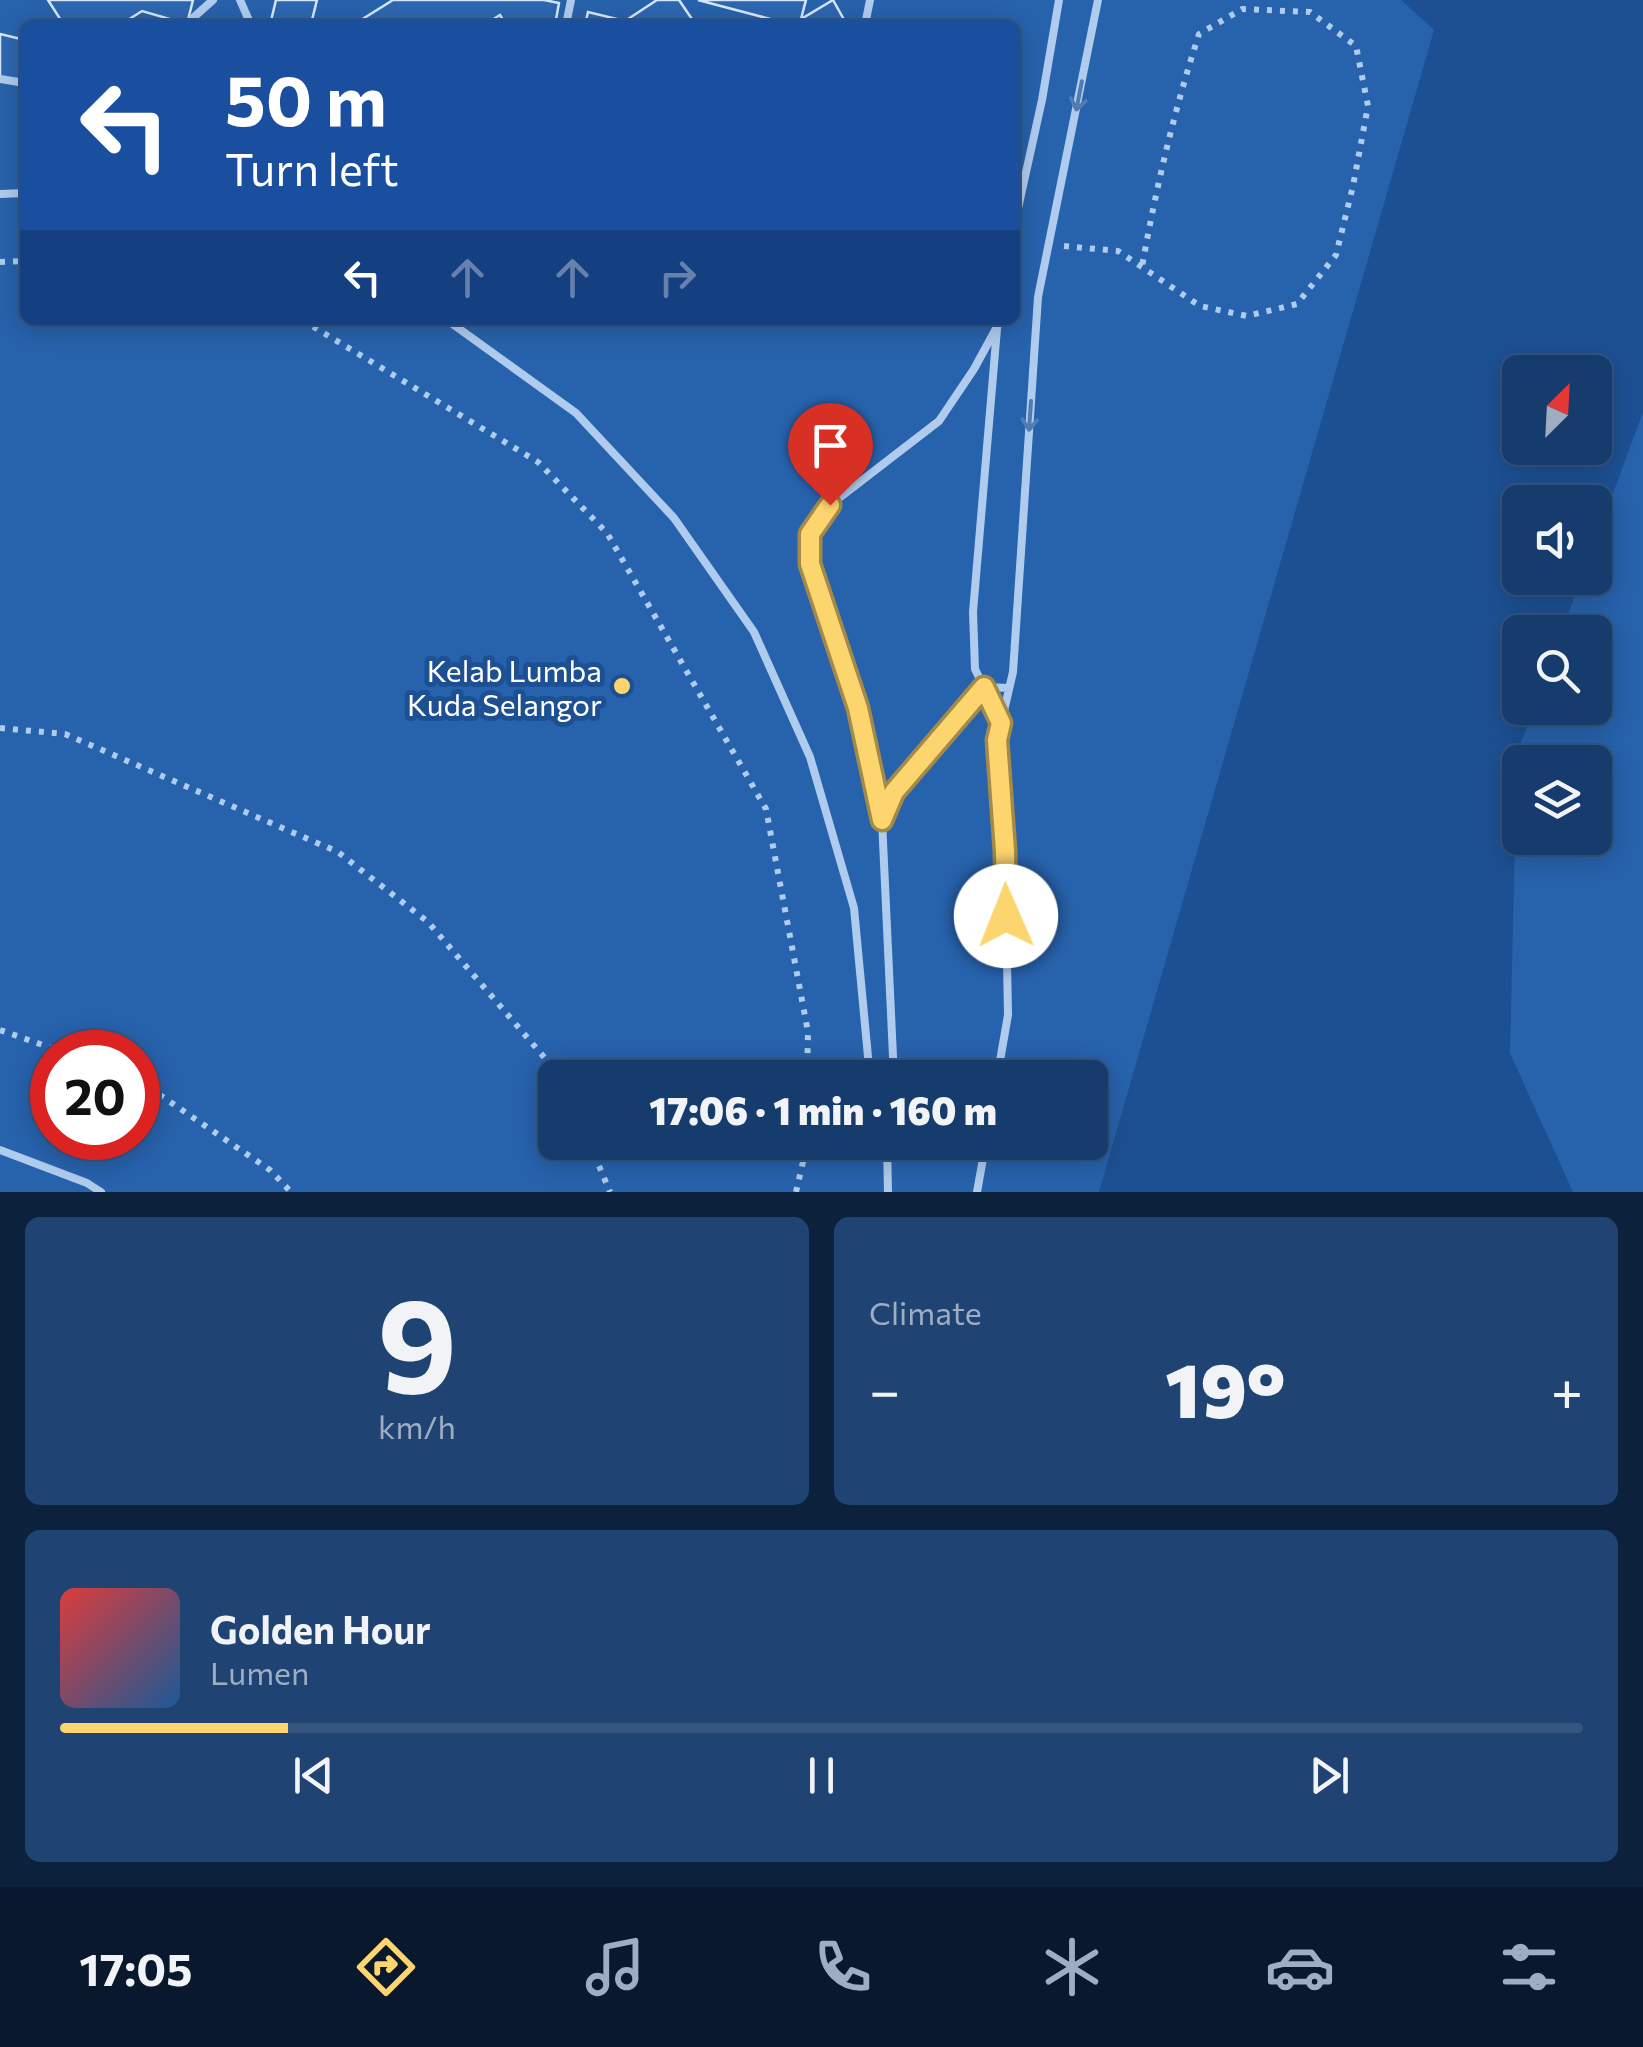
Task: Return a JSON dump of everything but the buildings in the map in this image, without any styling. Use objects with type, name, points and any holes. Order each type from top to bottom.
[{"type":"lane","points":[[191,20],[213,0]]},
{"type":"lane","points":[[1020,199],[1060,0]]},
{"type":"lane","points":[[1000,1060],[1008,1015],[1005,851],[997,740],[1013,672],[1038,297],[1098,0]]},
{"type":"lane","points":[[454,325],[576,414],[674,518],[754,632],[810,757],[854,908],[868,1060]]},
{"type":"lane","points":[[893,1060],[882,820],[858,708],[810,564],[810,534],[830,505],[939,421],[996,325]]},
{"type":"lane","points":[[998,325],[973,612],[975,668],[1001,723]]},
{"type":"lane","points":[[984,687],[1010,688]]},
{"type":"lane","points":[[882,820],[894,792],[984,687]]},
{"type":"lane","points":[[0,1150],[88,1182],[101,1192]]},
{"type":"lane","points":[[887,1160],[888,1192]]},
{"type":"lane","points":[[977,1192],[983,1160]]},
{"type":"path","points":[[1050,245],[1118,251],[1142,268],[1200,306],[1246,316],[1297,304],[1336,255],[1353,186],[1368,106],[1356,46],[1310,12],[1242,9],[1200,34],[1180,90],[1157,182],[1142,268]]},
{"type":"path","points":[[310,325],[538,462],[607,533],[766,809],[808,1032],[807,1060]]},
{"type":"path","points":[[0,728],[65,734],[338,852],[428,922],[547,1060]]},
{"type":"path","points":[[0,1030],[30,1040]]},
{"type":"path","points":[[160,1095],[270,1170],[291,1192]]},
{"type":"path","points":[[597,1160],[610,1192]]},
{"type":"path","points":[[796,1192],[803,1160]]},
{"type":"shaded area","name":"Kelab Lumba Kuda Selangor","points":[[0,0],[1401,0],[1434,30],[1099,1192],[0,1192]]},
{"type":"shaded area","points":[[1643,412],[1643,1192],[1573,1192],[1510,1053],[1515,855],[1612,855],[1612,745],[1520,745],[1528,725],[1612,725],[1612,615],[1568,615],[1575,595],[1612,595],[1612,496]]},
{"type":"place","name":"Kelab Lumba Kuda Selangor","points":[[622,686]]},
{"type":"route","points":[[830,505],[810,534],[810,564],[858,708],[882,820],[894,792],[984,687],[1001,723],[997,740],[1006,916]]}]
